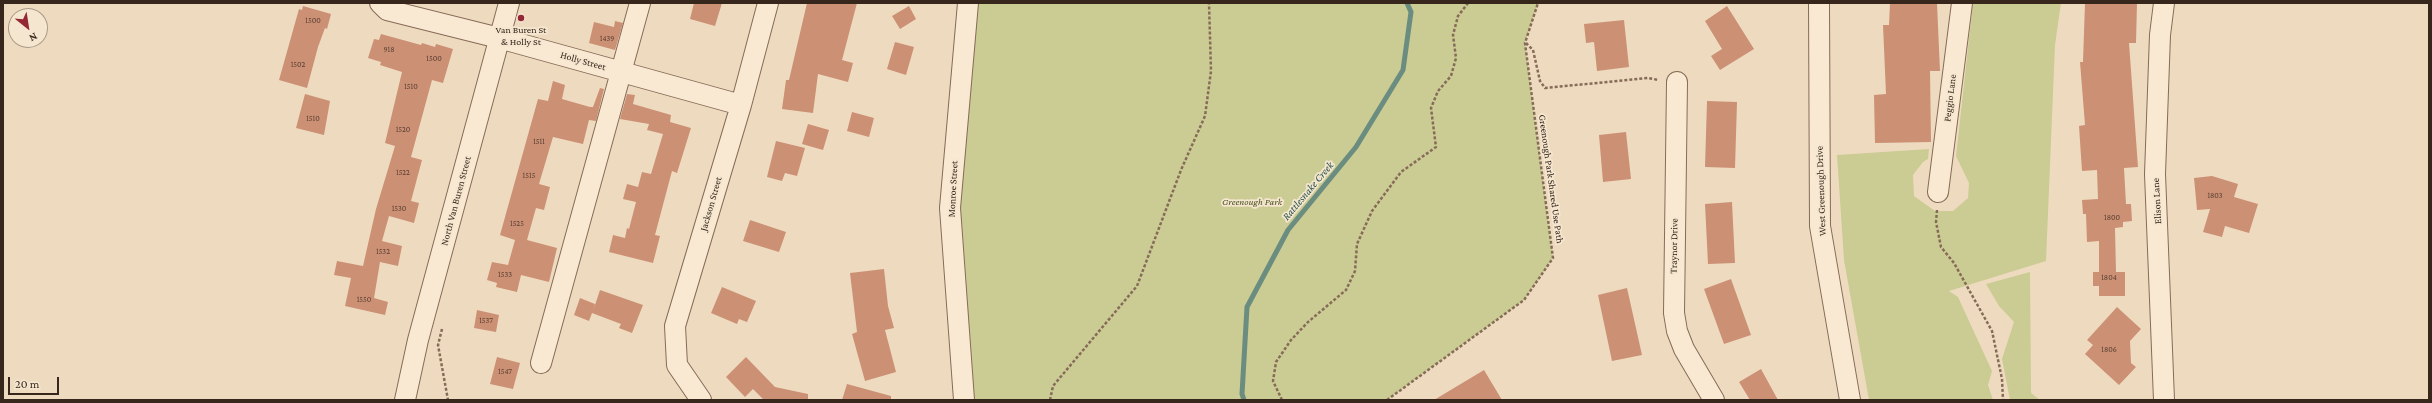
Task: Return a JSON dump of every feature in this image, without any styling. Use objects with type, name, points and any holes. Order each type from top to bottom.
[{"type":"street","name":"Holly Street","points":[[380,3],[387,10],[499,38],[740,105]]},
{"type":"street","name":"North Van Buren Street","points":[[405,400],[418,340],[499,38],[510,3]]},
{"type":"street","points":[[541,363],[640,3]]},
{"type":"street","name":"Jackson Street","points":[[701,400],[677,365],[675,326],[740,105],[768,3]]},
{"type":"street","name":"Monroe Street","points":[[964,400],[950,208],[968,3]]},
{"type":"street","name":"West Greenough Drive","points":[[1819,3],[1820,226],[1850,400]]},
{"type":"street","name":"Peggio Lane","points":[[1938,201],[1962,3]]},
{"type":"street","name":"Elison Lane","points":[[2164,3],[2160,36],[2155,174],[2164,400]]},
{"type":"street","name":"Traynor Drive","points":[[1677,82],[1674,313],[1677,331],[1684,348],[1714,400]]},
{"type":"path","points":[[1050,400],[1053,386],[1137,286],[1181,170],[1205,116],[1211,71],[1209,3]]},
{"type":"path","points":[[1282,400],[1273,380],[1276,362],[1291,340],[1308,322],[1346,290],[1355,271],[1357,244],[1372,211],[1401,172],[1436,147],[1431,108],[1438,91],[1451,76],[1456,58],[1453,35],[1458,16],[1468,3]]},
{"type":"path","name":"Greenough Park Shared Use Path","points":[[1387,400],[1524,300],[1553,258],[1525,42],[1538,3]]},
{"type":"path","points":[[1525,42],[1532,50],[1540,81],[1545,88],[1648,78],[1677,82]]},
{"type":"path","points":[[1938,201],[1936,222],[1941,247],[1954,263],[1992,331],[2002,379],[2003,400]]},
{"type":"path","points":[[438,345],[448,400]]},
{"type":"green space","name":"Greenough Park","points":[[968,3],[1538,3],[1525,43],[1553,258],[1524,300],[1387,400],[964,400],[950,208]]},
{"type":"green space","points":[[1973,3],[2061,3],[2055,45],[2046,261],[1949,291],[1958,297],[1992,371],[1988,385],[1993,400],[1869,400],[1844,260],[1837,155],[1929,149],[1928,159],[1923,162],[1913,175],[1914,196],[1935,211],[1953,211],[1968,198],[1969,183],[1956,156]]},
{"type":"green space","points":[[2030,272],[2031,393],[2040,400],[2010,400],[2002,359],[2014,322],[1999,306],[1986,284]]},
{"type":"building","points":[[694,3],[722,3],[715,26],[690,19]]},
{"type":"building","points":[[807,3],[857,3],[842,60],[853,63],[848,82],[818,74],[813,113],[782,109],[786,80],[789,80]]},
{"type":"building","points":[[1890,3],[1937,3],[1940,71],[1930,71],[1931,142],[1875,143],[1874,95],[1886,94],[1883,25],[1889,25]]},
{"type":"building","points":[[2085,3],[2137,3],[2136,43],[2129,43],[2138,167],[2124,168],[2126,204],[2131,204],[2132,221],[2123,222],[2123,227],[2115,228],[2116,272],[2125,272],[2125,296],[2099,296],[2099,286],[2093,286],[2093,272],[2099,272],[2099,241],[2087,242],[2086,214],[2083,214],[2082,200],[2098,199],[2097,170],[2082,171],[2079,126],[2085,125],[2080,62],[2083,62]]},
{"type":"building","points":[[303,6],[331,14],[327,29],[325,28],[318,47],[307,88],[279,80],[299,9],[302,10]]},
{"type":"building","points":[[909,6],[916,19],[900,29],[892,16]]},
{"type":"building","points":[[1727,6],[1754,49],[1720,70],[1711,56],[1722,49],[1705,21]]},
{"type":"building","points":[[1624,20],[1629,67],[1597,71],[1594,42],[1586,43],[1584,24]]},
{"type":"building","points":[[615,21],[623,23],[615,50],[589,43],[594,22],[614,27]]},
{"type":"building","points":[[381,34],[421,45],[422,43],[435,47],[436,44],[453,49],[443,83],[432,80],[411,157],[422,160],[411,201],[419,203],[414,223],[389,216],[382,241],[402,246],[398,266],[380,262],[374,298],[388,302],[385,315],[345,306],[351,278],[334,275],[337,261],[363,266],[376,209],[395,146],[385,143],[402,72],[380,65],[381,62],[368,58],[374,39],[379,40]]},
{"type":"building","points":[[895,42],[914,47],[906,75],[887,69]]},
{"type":"building","points":[[553,81],[565,85],[562,99],[590,107],[593,107],[600,88],[604,89],[596,121],[589,120],[583,144],[553,137],[539,184],[550,187],[544,210],[536,208],[527,240],[557,248],[549,282],[521,275],[517,292],[496,287],[497,283],[487,280],[492,262],[508,265],[515,240],[500,235],[538,99],[548,101]]},
{"type":"building","points":[[305,94],[330,101],[324,135],[296,128]]},
{"type":"building","points":[[627,94],[635,95],[633,104],[671,115],[670,122],[691,128],[677,173],[672,171],[655,235],[660,236],[653,263],[609,252],[613,235],[625,238],[627,228],[629,229],[636,202],[623,199],[627,184],[638,187],[642,172],[651,174],[663,134],[647,130],[649,124],[620,119]]},
{"type":"building","points":[[1707,101],[1737,102],[1735,168],[1705,167]]},
{"type":"building","points":[[852,112],[874,118],[869,137],[847,131]]},
{"type":"building","points":[[808,124],[829,130],[823,150],[802,144]]},
{"type":"building","points":[[1626,132],[1631,179],[1603,182],[1599,135]]},
{"type":"building","points":[[776,141],[805,148],[797,176],[785,173],[782,181],[767,177]]},
{"type":"building","points":[[2212,176],[2238,184],[2234,197],[2258,204],[2249,233],[2225,226],[2222,237],[2203,232],[2210,209],[2197,210],[2194,178]]},
{"type":"building","points":[[1732,202],[1735,263],[1708,264],[1705,204]]},
{"type":"building","points":[[750,220],[786,232],[779,252],[743,241]]},
{"type":"building","points":[[884,269],[888,306],[894,328],[885,330],[896,372],[865,381],[852,334],[857,332],[850,273]]},
{"type":"building","points":[[1731,279],[1751,335],[1724,344],[1704,289]]},
{"type":"building","points":[[722,287],[756,301],[747,322],[739,319],[737,324],[711,313]]},
{"type":"building","points":[[1627,288],[1642,355],[1612,361],[1598,295]]},
{"type":"building","points":[[600,290],[643,305],[632,333],[619,328],[621,324],[592,313],[589,321],[574,315],[580,298],[595,304],[593,311]]},
{"type":"building","points":[[2117,307],[2141,329],[2130,341],[2131,363],[2136,367],[2119,385],[2085,354],[2093,345],[2087,340]]},
{"type":"building","points":[[477,310],[499,315],[496,332],[474,328]]},
{"type":"building","points":[[497,357],[520,363],[513,389],[490,384]]},
{"type":"building","points":[[746,357],[775,387],[808,394],[808,400],[764,400],[753,389],[745,397],[726,377]]},
{"type":"building","points":[[1761,369],[1778,400],[1750,400],[1739,382]]},
{"type":"building","points":[[1484,370],[1502,400],[1434,400]]},
{"type":"building","points":[[847,384],[891,396],[891,400],[842,400]]},
{"type":"waterway","name":"Rattlesnake Creek","points":[[1244,400],[1242,394],[1247,307],[1288,230],[1356,147],[1403,70],[1411,12],[1407,3]]},
{"type":"place","name":"Van Buren St & Holly St","points":[[521,18]]}]
